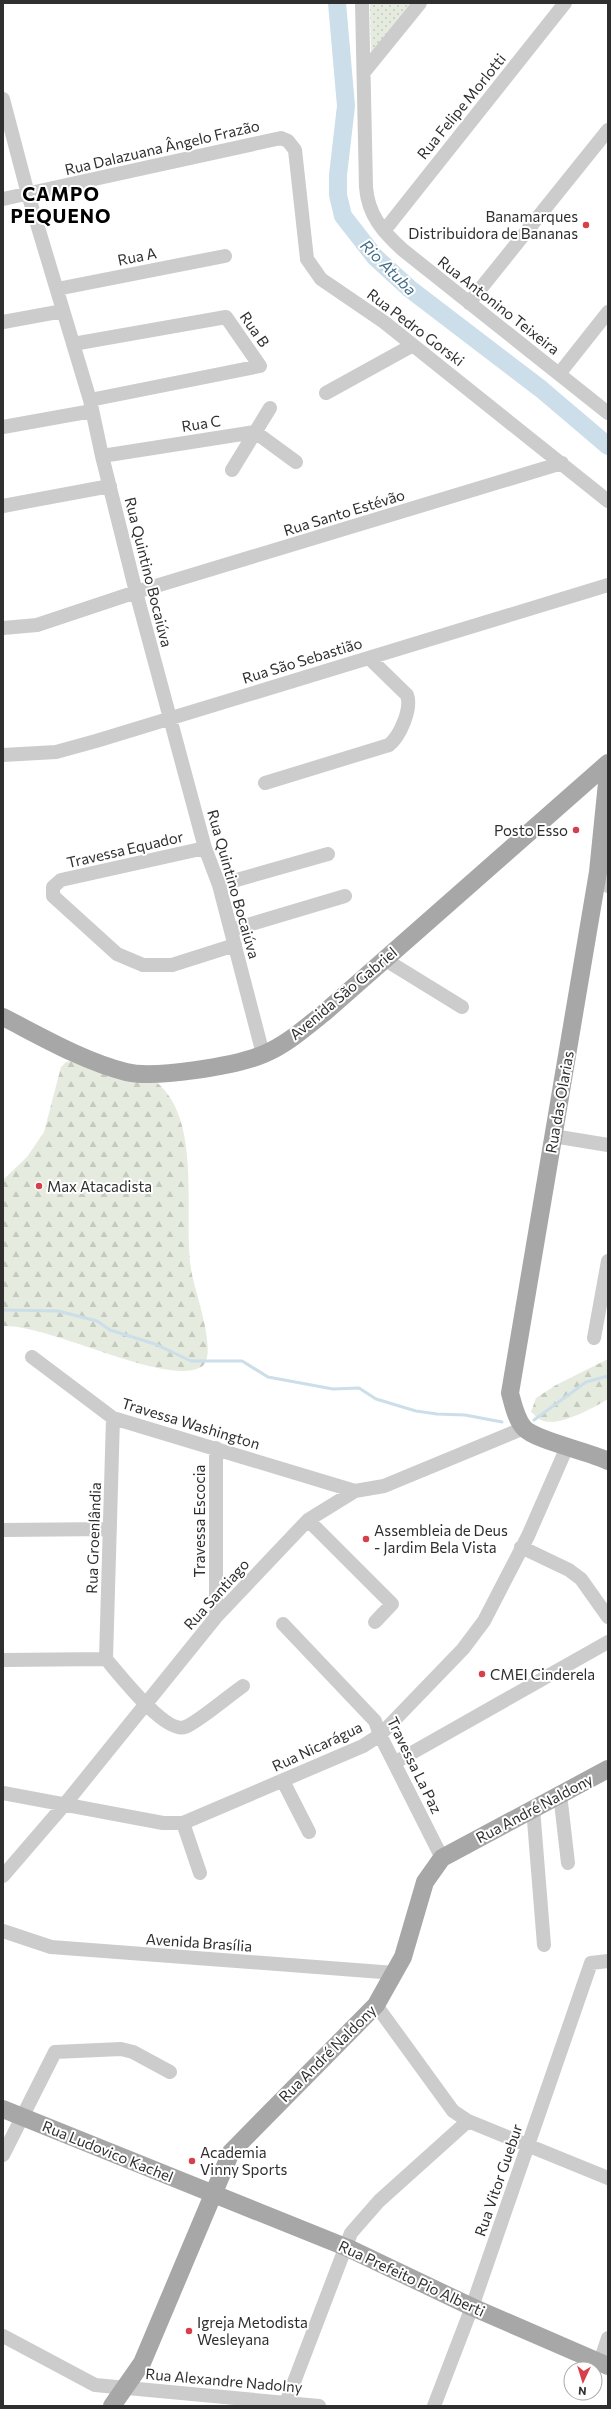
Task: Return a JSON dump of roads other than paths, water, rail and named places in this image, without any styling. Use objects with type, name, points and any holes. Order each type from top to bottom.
[{"type":"main road","name":"Avenida São Gabriel","points":[[3,1018],[106,1066],[127,1072],[154,1074],[184,1071],[263,1054],[298,1034],[608,763]]},
{"type":"main road","name":"Rua das Olarias","points":[[524,1428],[515,1412],[510,1393],[553,1136],[603,879],[608,773]]},
{"type":"main road","points":[[524,1428],[567,1447],[608,1461]]},
{"type":"main road","name":"Rua André Naldony","points":[[112,2406],[142,2363],[214,2194],[221,2171],[231,2152],[250,2130],[376,2005],[403,1957],[425,1882],[442,1858],[608,1769]]},
{"type":"main road","name":"Rua Ludovico Kachel","points":[[3,2109],[214,2194]]},
{"type":"main road","name":"Rua Prefeito Pio Alberti","points":[[214,2194],[348,2248],[472,2307],[604,2364]]},
{"type":"street","name":"Rua Antonino Teixeira","points":[[362,3],[367,198],[375,220],[403,250],[608,413]]},
{"type":"street","points":[[364,72],[420,3]]},
{"type":"street","name":"Rua Felipe Morlotti","points":[[384,231],[565,3]]},
{"type":"street","name":"Rua Quintino Bocaiúva","points":[[3,99],[28,194],[91,406],[136,592],[206,848],[219,885],[263,1054]]},
{"type":"street","points":[[470,303],[608,130]]},
{"type":"street","name":"Rua Dalazuana Ângelo Frazão","points":[[3,199],[281,138]]},
{"type":"street","name":"Rua Pedro Gorski","points":[[281,138],[288,141],[294,150],[307,259],[312,269],[321,279],[384,322],[608,501]]},
{"type":"street","name":"Rua A","points":[[56,289],[225,256]]},
{"type":"street","points":[[3,322],[63,311]]},
{"type":"street","points":[[559,374],[608,312]]},
{"type":"street","name":"Rua B","points":[[73,344],[226,317],[260,366],[91,406]]},
{"type":"street","points":[[326,393],[412,345]]},
{"type":"street","points":[[3,427],[91,406]]},
{"type":"street","points":[[232,470],[270,408]]},
{"type":"street","points":[[255,432],[296,462]]},
{"type":"street","name":"Rua C","points":[[102,456],[255,432]]},
{"type":"street","name":"Rua Santo Estévão","points":[[3,628],[37,625],[136,592],[562,463]]},
{"type":"street","points":[[3,506],[110,486]]},
{"type":"street","name":"Rua São Sebastião","points":[[3,755],[56,752],[608,585]]},
{"type":"street","points":[[265,783],[389,745],[397,739],[410,703],[407,695],[369,658]]},
{"type":"street","name":"Travessa Equador","points":[[206,848],[61,880],[53,887],[53,896],[118,954],[143,965],[172,965],[235,945]]},
{"type":"street","points":[[219,885],[328,854]]},
{"type":"street","points":[[231,930],[345,896]]},
{"type":"street","points":[[384,959],[462,1008]]},
{"type":"street","points":[[553,1136],[608,1145]]},
{"type":"street","points":[[594,1338],[603,1314],[608,1261]]},
{"type":"street","name":"Travessa Washington","points":[[32,1357],[113,1418],[356,1491]]},
{"type":"street","name":"Rua Groenlândia","points":[[106,1660],[113,1418]]},
{"type":"street","name":"Rua Santiago","points":[[3,1876],[65,1804],[216,1617],[308,1520],[356,1491],[384,1486],[524,1428]]},
{"type":"street","name":"Rua Nicarágua","points":[[3,1794],[65,1804],[162,1823],[183,1823],[363,1746],[380,1735],[464,1649],[484,1621],[521,1547],[567,1447]]},
{"type":"street","name":"Travessa Escocia","points":[[216,1448],[216,1617]]},
{"type":"street","points":[[308,1520],[392,1604],[376,1622]]},
{"type":"street","points":[[3,1530],[110,1529]]},
{"type":"street","points":[[521,1547],[569,1570],[581,1579],[608,1617]]},
{"type":"street","name":"Travessa La Paz","points":[[283,1624],[375,1721],[380,1735],[442,1858]]},
{"type":"street","points":[[394,1763],[608,1642]]},
{"type":"street","points":[[3,1660],[106,1660],[146,1704],[171,1726],[185,1727],[243,1686]]},
{"type":"street","points":[[283,1781],[309,1832]]},
{"type":"street","points":[[560,1794],[568,1863]]},
{"type":"street","points":[[533,1808],[544,1945]]},
{"type":"street","points":[[183,1823],[200,1874]]},
{"type":"street","name":"Avenida Brasília","points":[[3,1931],[51,1947],[395,1973]]},
{"type":"street","name":"Rua Vitor Guebur","points":[[434,2406],[472,2307],[591,1963],[608,1961]]},
{"type":"street","points":[[376,2005],[453,2111],[468,2121],[528,2144],[608,2178]]},
{"type":"street","points":[[3,2155],[24,2117],[55,2052],[121,2050],[133,2052],[170,2072]]},
{"type":"street","points":[[286,2403],[348,2248],[352,2233],[379,2201],[468,2121]]},
{"type":"street","name":"Rua Alexandre Nadolny","points":[[3,2336],[95,2385],[319,2406]]},
{"type":"street","points":[[604,2364],[608,2338]]},
{"type":"waterway","name":"Rio Atuba","points":[[337,3],[346,106],[338,175],[338,195],[343,216],[375,257],[410,289],[541,389],[608,446]]},
{"type":"waterway","points":[[3,1310],[58,1311],[97,1321],[110,1330],[155,1344],[191,1361],[242,1361],[268,1377],[333,1389],[359,1388],[376,1399],[416,1411],[437,1414],[465,1415],[502,1422]]},
{"type":"waterway","points":[[534,1420],[586,1382],[608,1376]]},
{"type":"place","name":"Banamarques Distribuidora de Bananas","points":[[586,225]]},
{"type":"place","name":"Posto Esso","points":[[576,830]]},
{"type":"place","name":"Max Atacadista","points":[[39,1186]]},
{"type":"place","name":"Assembleia de Deus - Jardim Bela Vista","points":[[366,1539]]},
{"type":"place","name":"CMEI Cinderela","points":[[482,1674]]},
{"type":"place","name":"Academia Vinny Sports","points":[[192,2161]]},
{"type":"place","name":"Igreja Metodista Wesleyana","points":[[189,2331]]},
{"type":"district","name":"CAMPO PEQUENO","points":[[61,204]]}]
